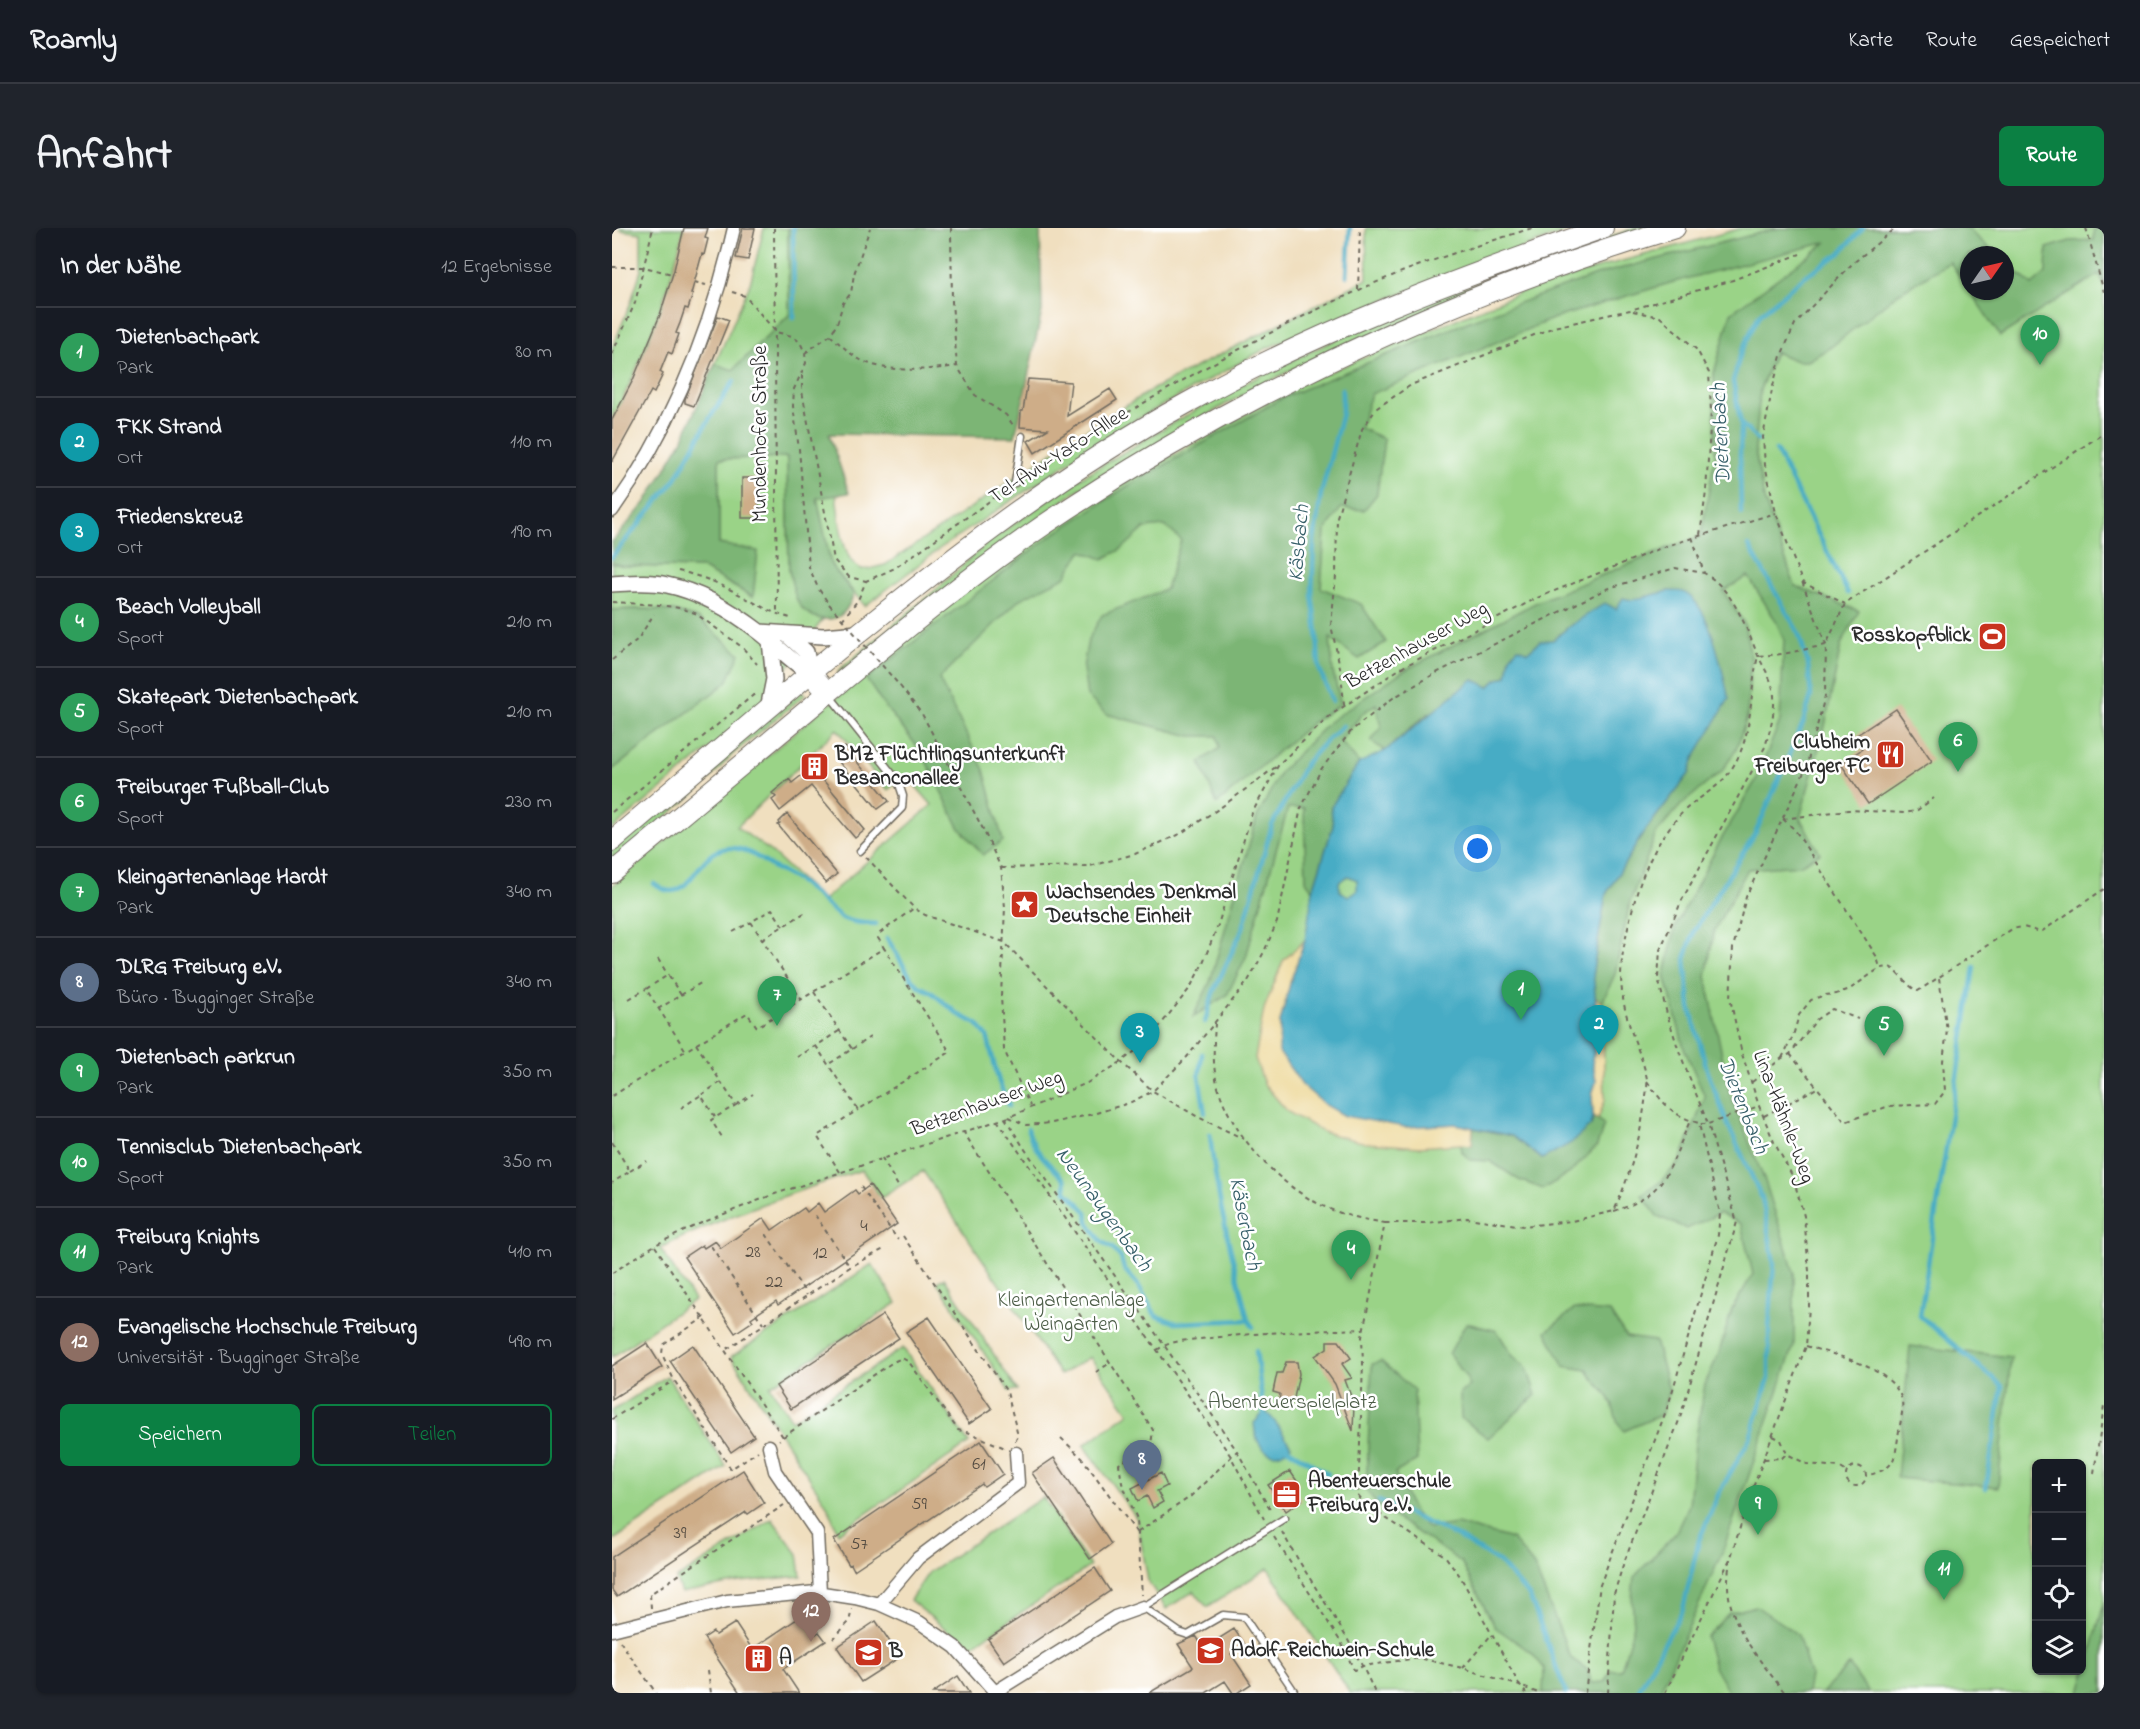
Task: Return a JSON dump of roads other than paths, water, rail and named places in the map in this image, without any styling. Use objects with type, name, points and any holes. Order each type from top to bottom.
[{"type":"main road","name":"Tel-Aviv-Yafo-Allee","points":[[612,841],[810,673],[958,554],[1079,470],[1186,403],[1272,359],[1387,308],[1485,269],[1603,228]]},
{"type":"main road","points":[[612,873],[946,597],[1043,526],[1121,476],[1280,385],[1366,343],[1454,305],[1593,254],[1675,228]]},
{"type":"main road","points":[[810,673],[828,693]]},
{"type":"street","points":[[612,511],[649,454],[686,380],[704,336],[734,228]]},
{"type":"street","points":[[612,584],[665,584],[685,590],[726,609],[765,636],[793,663],[810,673]]},
{"type":"street","points":[[765,636],[786,634],[823,636],[859,633]]},
{"type":"street","points":[[786,634],[806,652],[810,673]]},
{"type":"street","points":[[765,636],[774,679],[768,709]]},
{"type":"street","points":[[769,1446],[776,1471],[816,1533],[820,1592]]},
{"type":"street","points":[[879,1604],[918,1558],[1018,1483],[1016,1453]]},
{"type":"street","points":[[612,1630],[727,1601],[820,1592],[879,1604],[919,1622],[955,1647],[995,1693],[1116,1617],[1143,1607]]},
{"type":"lane","points":[[1015,483],[1022,436]]},
{"type":"lane","points":[[828,693],[898,781],[903,796],[902,808],[860,851]]},
{"type":"lane","points":[[1285,1518],[1143,1607],[1179,1632],[1188,1635],[1223,1615],[1244,1617],[1294,1691]]},
{"type":"water","points":[[1669,591],[1683,592],[1693,599],[1701,610],[1714,640],[1729,699],[1694,758],[1689,774],[1644,832],[1606,894],[1593,970],[1596,1006],[1592,1017],[1595,1051],[1592,1058],[1596,1082],[1592,1094],[1591,1125],[1571,1143],[1542,1159],[1512,1136],[1456,1124],[1405,1127],[1345,1116],[1324,1104],[1302,1085],[1279,1052],[1280,1023],[1291,980],[1305,940],[1313,890],[1333,826],[1331,807],[1359,763],[1385,751],[1473,679],[1489,687],[1496,680],[1507,676],[1510,656],[1518,648],[1528,652],[1540,641],[1553,640],[1605,603],[1616,609],[1623,598],[1632,600]],"holes":[[[1348,876],[1357,880],[1357,891],[1348,896],[1340,891],[1339,882]]]},
{"type":"water","points":[[1265,1411],[1291,1446],[1276,1454],[1265,1450],[1257,1439],[1254,1423]]},
{"type":"waterway","points":[[793,228],[794,318]]},
{"type":"waterway","name":"Käsbach","points":[[1347,276],[1350,228]]},
{"type":"waterway","name":"Dietenbach","points":[[1741,513],[1741,424],[1733,381],[1741,352],[1759,315],[1805,276],[1839,254],[1863,228]]},
{"type":"waterway","points":[[612,557],[675,480],[711,416],[734,381]]},
{"type":"waterway","name":"Käsbach","points":[[1332,701],[1319,668],[1312,595],[1314,540],[1321,494],[1342,413],[1342,389]]},
{"type":"waterway","points":[[1741,424],[1758,440]]},
{"type":"waterway","points":[[1776,450],[1848,593]]},
{"type":"waterway","name":"Dietenbach","points":[[1637,1693],[1683,1609],[1699,1540],[1719,1493],[1750,1438],[1769,1378],[1769,1327],[1774,1263],[1762,1198],[1728,1125],[1708,1073],[1690,1007],[1685,959],[1694,931],[1756,832],[1803,723],[1811,696],[1808,664],[1798,632],[1749,546]]},
{"type":"waterway","name":"Käserbach","points":[[1205,1022],[1213,993],[1243,928],[1272,825],[1306,763],[1343,726]]},
{"type":"waterway","name":"Neunaugenbach","points":[[654,884],[668,891],[678,890],[712,854],[724,849],[739,849],[752,854],[798,881],[844,919],[876,924]]},
{"type":"waterway","name":"Neunaugenbach","points":[[887,938],[911,978],[919,986],[931,992],[958,1014],[977,1024],[987,1036],[999,1082],[1009,1106]]},
{"type":"waterway","points":[[1974,967],[1920,1316],[2002,1386],[1986,1488]]},
{"type":"waterway","name":"Käserbach","points":[[1202,1054],[1199,1076],[1205,1113]]},
{"type":"waterway","name":"Neunaugenbach","points":[[1028,1129],[1038,1151],[1065,1180],[1066,1191],[1087,1212],[1088,1222],[1101,1241],[1121,1258],[1124,1269],[1138,1285],[1156,1316],[1177,1323],[1248,1320],[1253,1327]]},
{"type":"waterway","name":"Käserbach","points":[[1210,1134],[1221,1204],[1248,1320]]},
{"type":"waterway","name":"Neunaugenbach","points":[[1256,1351],[1264,1416]]},
{"type":"waterway","name":"Neunaugenbach","points":[[1282,1445],[1328,1474]]},
{"type":"waterway","name":"Neunaugenbach","points":[[1340,1482],[1352,1489]]},
{"type":"waterway","name":"Neunaugenbach","points":[[1379,1501],[1455,1535],[1500,1563],[1530,1597],[1566,1693]]},
{"type":"place","name":"Tennisclub Dietenbachpark","points":[[2040,365]]},
{"type":"place","name":"Rosskopfblick","points":[[1992,636]]},
{"type":"place","name":"Clubheim Freiburger FC","points":[[1891,755]]},
{"type":"place","name":"BMZ Flüchtlingsunterkunft Besanconallee","points":[[814,767]]},
{"type":"place","name":"Freiburger Fußball-Club","points":[[1958,772]]},
{"type":"place","name":"Wachsendes Denkmal Deutsche Einheit","points":[[1025,905]]},
{"type":"place","name":"Dietenbachpark","points":[[1521,1020]]},
{"type":"place","name":"Kleingartenanlage Hardt","points":[[777,1026]]},
{"type":"place","name":"FKK Strand","points":[[1599,1055]]},
{"type":"place","name":"Skatepark Dietenbachpark","points":[[1884,1056]]},
{"type":"place","name":"Friedenskreuz","points":[[1140,1063]]},
{"type":"place","name":"Beach Volleyball","points":[[1351,1280]]},
{"type":"place","name":"DLRG Freiburg e.V.","points":[[1142,1490]]},
{"type":"place","name":"Abenteuerschule Freiburg e.V.","points":[[1287,1494]]},
{"type":"place","name":"Dietenbach parkrun","points":[[1758,1535]]},
{"type":"place","name":"Freiburg Knights","points":[[1944,1600]]},
{"type":"place","name":"Evangelische Hochschule Freiburg","points":[[811,1642]]},
{"type":"place","name":"Adolf-Reichwein-Schule","points":[[1210,1651]]},
{"type":"place","name":"B","points":[[868,1652]]},
{"type":"place","name":"A","points":[[758,1659]]},
{"type":"park label","name":"Kleingartenanlage Weingarten","points":[[1071,1313]]},
{"type":"park label","name":"Abenteuerspielplatz","points":[[1292,1403]]}]
